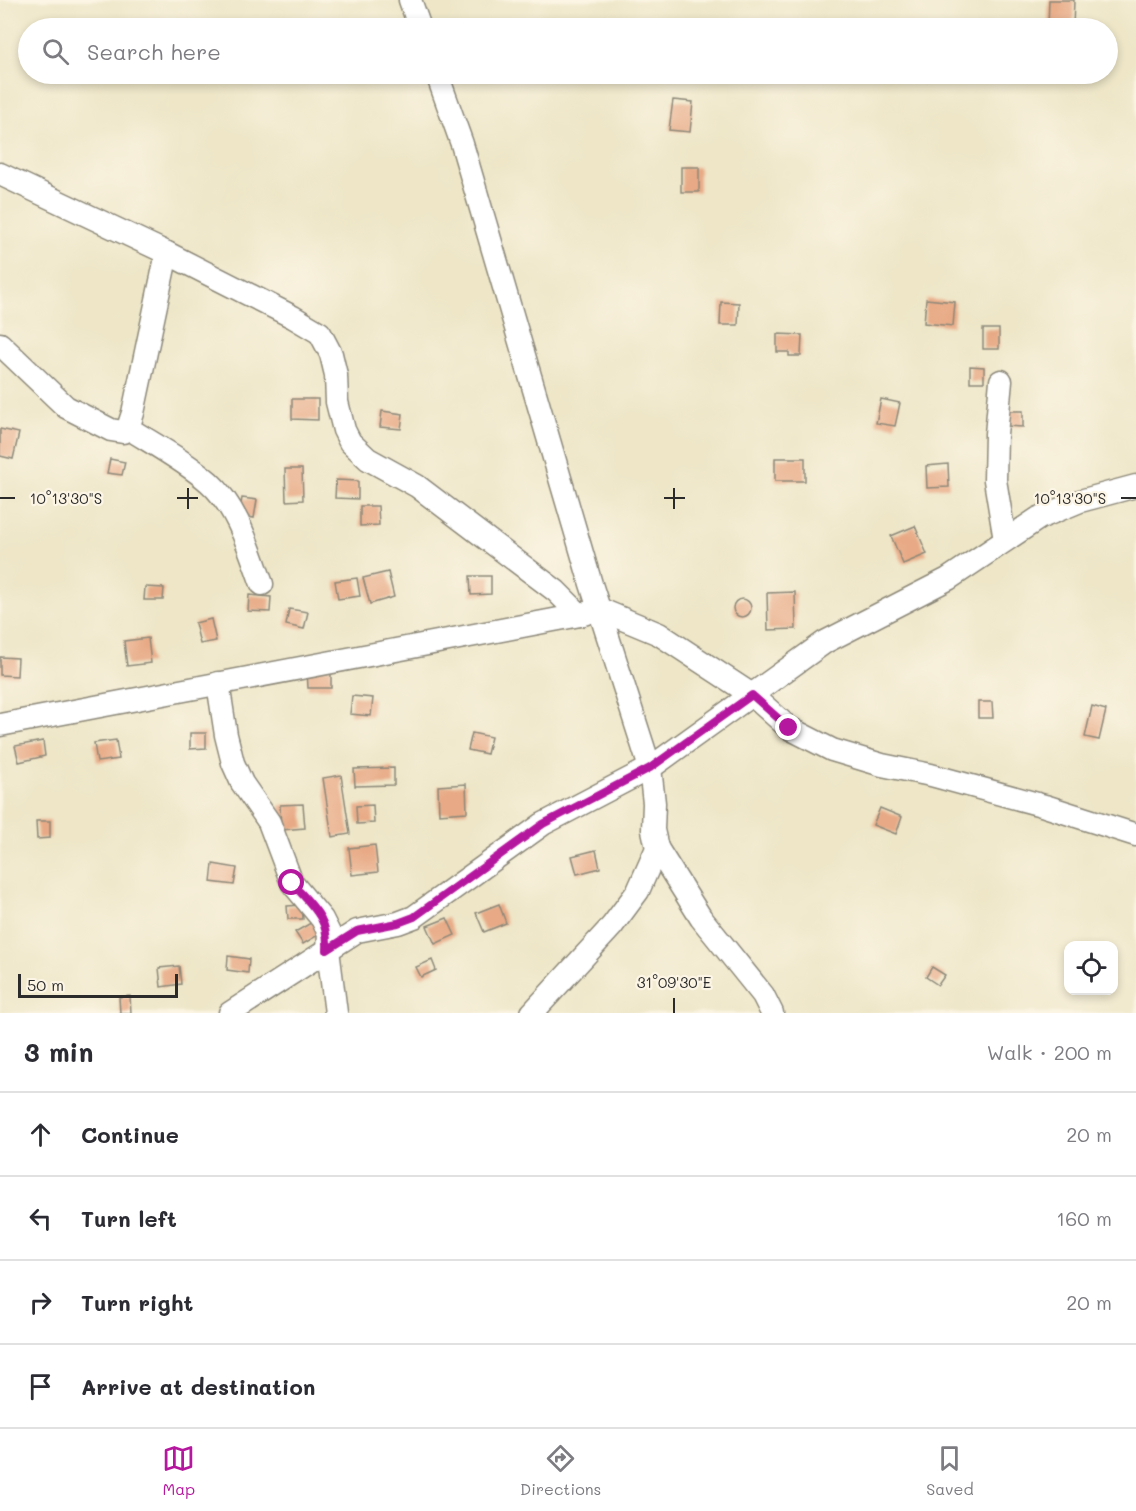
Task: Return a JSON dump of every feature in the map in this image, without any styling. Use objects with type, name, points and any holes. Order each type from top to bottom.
[{"type":"street","points":[[410,0],[416,18]]},
{"type":"street","points":[[440,84],[465,155],[590,612],[650,768],[654,803],[653,830],[657,848],[701,918],[763,995],[772,1013]]},
{"type":"street","points":[[0,174],[167,253],[320,333],[331,354],[336,375],[337,402],[344,430],[350,442],[368,459],[417,486],[556,591],[590,612],[659,634],[752,695],[789,728],[832,750],[882,765],[931,775],[1136,835]]},
{"type":"street","points":[[0,344],[66,407],[117,432],[123,432],[128,428],[167,253]]},
{"type":"street","points":[[1000,381],[995,480],[1005,540]]},
{"type":"street","points":[[128,428],[190,467],[210,483],[228,504],[244,535],[262,584]]},
{"type":"street","points":[[230,1013],[357,931],[398,923],[414,917],[543,824],[650,768],[825,642],[948,579],[1040,518],[1080,501],[1136,486]]},
{"type":"street","points":[[0,725],[590,612]]},
{"type":"street","points":[[218,683],[233,763],[242,783],[269,822],[292,883],[322,919],[328,933],[327,950],[336,1013]]},
{"type":"street","points":[[532,1013],[612,926],[638,891],[657,848]]},
{"type":"building","points":[[1049,0],[1074,0],[1073,18],[1048,18]]},
{"type":"building","points":[[673,100],[693,102],[690,132],[669,130]]},
{"type":"building","points":[[681,167],[699,167],[699,192],[681,192]]},
{"type":"building","points":[[926,299],[955,302],[953,326],[924,323]]},
{"type":"building","points":[[721,302],[739,303],[738,325],[720,325]]},
{"type":"building","points":[[983,329],[999,329],[999,349],[983,349]]},
{"type":"building","points":[[777,334],[802,335],[801,356],[789,356],[789,352],[777,352]]},
{"type":"building","points":[[970,366],[984,367],[984,382],[970,382]]},
{"type":"building","points":[[292,399],[318,399],[318,420],[292,419]]},
{"type":"building","points":[[881,399],[900,403],[895,426],[876,423]]},
{"type":"building","points":[[382,411],[403,414],[401,429],[380,427]]},
{"type":"building","points":[[1006,411],[1023,411],[1023,427],[1006,426]]},
{"type":"building","points":[[0,429],[19,433],[13,459],[0,456]]},
{"type":"building","points":[[775,458],[805,458],[805,481],[775,481]]},
{"type":"building","points":[[110,459],[125,462],[122,475],[107,473]]},
{"type":"building","points":[[948,464],[949,487],[927,488],[926,466]]},
{"type":"building","points":[[285,469],[302,469],[303,500],[286,501]]},
{"type":"building","points":[[336,480],[358,481],[358,499],[335,498]]},
{"type":"building","points":[[242,498],[257,500],[254,518],[239,515]]},
{"type":"building","points":[[360,506],[378,506],[379,525],[360,526]]},
{"type":"building","points":[[915,526],[927,554],[903,564],[891,536]]},
{"type":"building","points":[[388,572],[394,597],[370,604],[363,578]]},
{"type":"building","points":[[470,576],[491,576],[491,594],[471,595]]},
{"type":"building","points":[[357,578],[360,596],[338,599],[335,581]]},
{"type":"building","points":[[145,587],[164,588],[163,600],[144,600]]},
{"type":"building","points":[[795,592],[796,629],[768,630],[767,593]]},
{"type":"building","points":[[249,595],[271,597],[270,612],[248,611]]},
{"type":"building","points":[[738,599],[746,599],[751,604],[749,615],[738,617],[733,612],[733,604]]},
{"type":"building","points":[[289,609],[308,612],[304,629],[286,625]]},
{"type":"building","points":[[211,619],[216,641],[200,644],[195,623]]},
{"type":"building","points":[[148,638],[151,663],[127,666],[124,641]]},
{"type":"building","points":[[0,657],[18,658],[17,676],[0,675]]},
{"type":"building","points":[[331,668],[331,688],[308,688],[307,669]]},
{"type":"building","points":[[352,696],[373,698],[371,716],[350,714]]},
{"type":"building","points":[[978,702],[992,702],[993,718],[978,718]]},
{"type":"building","points":[[1092,706],[1106,710],[1099,740],[1085,737]]},
{"type":"building","points":[[190,733],[206,733],[206,748],[190,749]]},
{"type":"building","points":[[472,733],[491,737],[487,754],[468,750]]},
{"type":"building","points":[[116,740],[119,759],[97,762],[94,743]]},
{"type":"building","points":[[43,741],[45,756],[19,762],[15,746]]},
{"type":"building","points":[[394,768],[394,785],[355,786],[354,769]]},
{"type":"building","points":[[341,775],[350,834],[332,837],[323,778]]},
{"type":"building","points":[[466,784],[467,812],[439,814],[438,786]]},
{"type":"building","points":[[303,804],[305,828],[281,830],[280,805]]},
{"type":"building","points":[[373,805],[374,823],[357,824],[356,806]]},
{"type":"building","points":[[880,808],[902,817],[896,834],[873,825]]},
{"type":"building","points":[[36,821],[50,821],[50,838],[37,839]]},
{"type":"building","points":[[375,845],[378,872],[352,875],[349,848]]},
{"type":"building","points":[[596,850],[600,868],[577,874],[572,856]]},
{"type":"building","points":[[213,864],[237,868],[234,885],[211,882]]},
{"type":"building","points":[[499,904],[506,923],[484,932],[476,913]]},
{"type":"building","points":[[302,905],[303,919],[288,919],[287,906]]},
{"type":"building","points":[[447,918],[455,935],[435,944],[427,926]]},
{"type":"building","points":[[316,920],[323,932],[303,944],[295,932]]},
{"type":"building","points":[[228,956],[249,959],[248,973],[227,970]]},
{"type":"building","points":[[432,960],[436,970],[421,977],[416,967]]},
{"type":"building","points":[[179,966],[181,984],[161,987],[159,968]]},
{"type":"building","points":[[932,967],[945,975],[938,985],[926,977]]},
{"type":"building","points":[[130,996],[131,1013],[120,1013],[119,997]]},
{"type":"route","points":[[292,883],[322,919],[328,933],[327,950],[357,931],[398,923],[414,917],[543,824],[650,768],[752,695],[789,728]]}]
